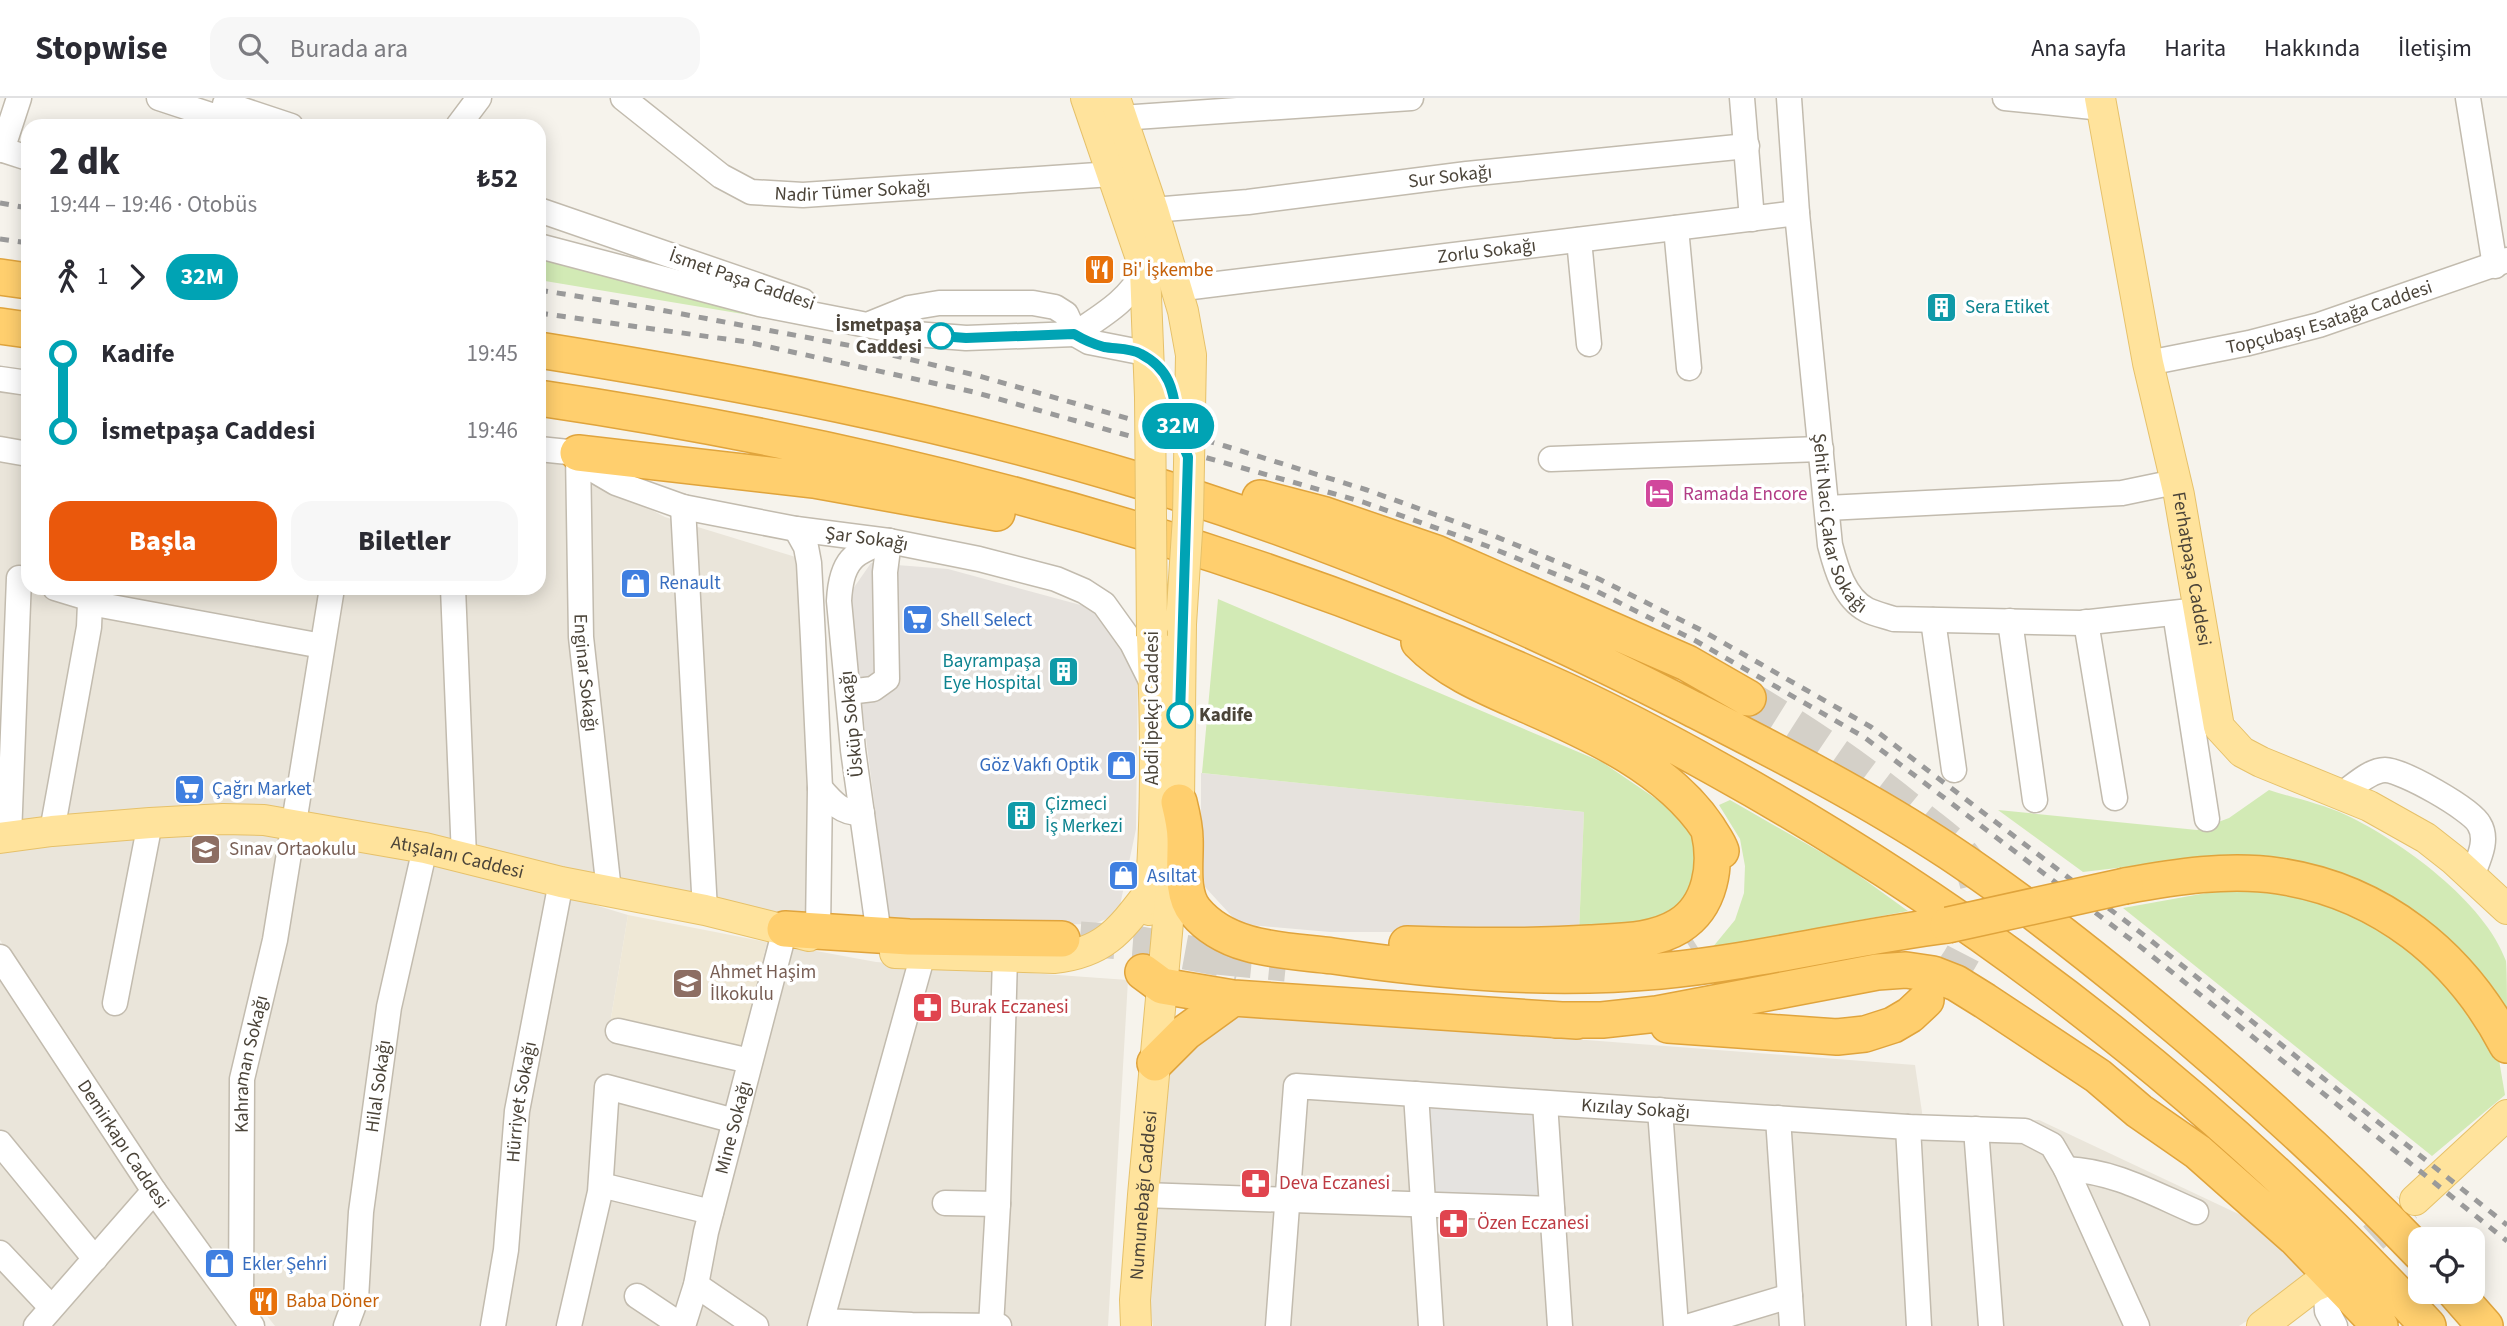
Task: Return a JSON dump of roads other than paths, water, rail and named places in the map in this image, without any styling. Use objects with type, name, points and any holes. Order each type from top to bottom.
[{"type":"highway","points":[[0,277],[21,280]]},
{"type":"highway","points":[[0,326],[21,329]]},
{"type":"highway","points":[[546,351],[843,406],[1082,463],[1202,500],[1407,575],[1594,658],[1768,747],[1912,829],[2007,892],[2208,1052],[2309,1140],[2408,1241]]},
{"type":"highway","points":[[546,399],[747,434],[895,466],[1121,524],[1214,554],[1399,622],[1568,692],[1678,747],[1847,844],[2088,1013],[2207,1110],[2337,1232],[2428,1326]]},
{"type":"highway","points":[[578,453],[814,480],[1007,514],[1121,524]]},
{"type":"highway","points":[[1082,463],[1128,467],[1216,487],[1325,515],[1436,553],[1687,663],[1748,698]]},
{"type":"highway","points":[[1399,622],[1429,653],[1457,671],[1551,715],[1658,774],[1681,793],[1719,845],[1724,857],[1725,885],[1713,919],[1695,943]]},
{"type":"highway","points":[[1179,802],[1185,837],[1186,881],[1194,910],[1235,939],[1274,949],[1424,968],[1516,975],[1576,976],[1661,971],[1898,931],[1962,927],[2005,973],[2213,1154],[2380,1326]]},
{"type":"highway","points":[[1209,923],[1233,932],[1252,934],[1432,945],[1524,947],[1630,940],[1664,934],[1682,925],[1703,900],[1712,871],[1713,850],[1709,831]]},
{"type":"highway","points":[[1280,971],[1423,989],[1600,996],[1697,985],[1789,969],[2125,886],[2164,879],[2244,874],[2278,876],[2350,894],[2386,912],[2432,947],[2480,1001],[2507,1045]]},
{"type":"highway","points":[[801,930],[943,938],[1062,939]]},
{"type":"highway","points":[[1555,1020],[1602,1020],[1657,1014],[1877,972],[1906,970],[1933,974],[1956,983],[2098,1076],[2139,1111],[2198,1152],[2294,1237]]},
{"type":"highway","points":[[1152,979],[1233,998],[1837,1037],[1865,1034],[1893,1025],[1910,1015],[1926,1000]]},
{"type":"highway","points":[[1155,1063],[1204,1017],[1233,998]]},
{"type":"highway","points":[[2466,1304],[2485,1326]]},
{"type":"main road","name":"Abdi İpekçi Caddesi","points":[[1086,98],[1145,271],[1148,359],[1172,405],[1188,457],[1187,543],[1181,624],[1179,802],[1152,979],[1116,1326]]},
{"type":"main road","name":"Ferhatpaşa Caddesi","points":[[2101,103],[2148,363],[2175,482],[2187,612],[2219,727],[2242,752],[2380,811],[2426,838],[2489,892],[2507,932]]},
{"type":"main road","name":"Abdi İpekçi Caddesi","points":[[1118,108],[1153,211],[1190,344],[1172,405],[1152,636],[1154,688],[1151,890],[1155,1063]]},
{"type":"main road","name":"Atışalanı Caddesi","points":[[5,837],[223,818],[264,820],[425,848],[561,882],[801,930],[828,942],[875,951],[923,954],[1054,958],[1077,956],[1093,949],[1118,928],[1151,890]]},
{"type":"main road","name":"Numunebağı Caddesi","points":[[1136,1326],[1135,1300],[1155,1063]]},
{"type":"main road","points":[[2415,1200],[2507,1115]]},
{"type":"main road","points":[[2262,1326],[2313,1287],[2325,1282]]},
{"type":"street","points":[[19,98],[1,149],[21,156]]},
{"type":"street","points":[[159,98],[220,119]]},
{"type":"street","points":[[208,98],[270,119]]},
{"type":"street","points":[[463,119],[479,98]]},
{"type":"street","name":"Nadir Tümer Sokağı","points":[[623,98],[721,176],[751,192],[803,195],[1112,174]]},
{"type":"street","points":[[1118,108],[1411,98]]},
{"type":"street","points":[[1742,98],[1752,219]]},
{"type":"street","name":"Şehit Naci Çakar Sokağı","points":[[1790,98],[1797,214],[1830,545],[1837,572],[1851,596],[1866,610],[1894,619],[2085,622],[2187,612]]},
{"type":"street","points":[[2005,98],[2101,103]]},
{"type":"street","points":[[2468,98],[2501,263]]},
{"type":"street","name":"Sur Sokağı","points":[[1153,211],[1467,174],[1747,146]]},
{"type":"street","name":"İsmet Paşa Caddesi","points":[[546,212],[782,292],[867,326],[915,334],[966,338],[1074,334]]},
{"type":"street","name":"Zorlu Sokağı","points":[[1176,289],[1797,214]]},
{"type":"street","points":[[1676,228],[1689,368]]},
{"type":"street","points":[[1579,240],[1589,344]]},
{"type":"street","points":[[546,248],[759,304],[867,326],[909,308],[939,303],[1034,303],[1055,307],[1066,314],[1074,334],[1089,342],[1140,352],[1148,359]]},
{"type":"street","name":"Topçubaşı Esatağa Caddesi","points":[[2148,363],[2249,343],[2319,325],[2501,263]]},
{"type":"street","points":[[1074,334],[1124,300],[1145,271]]},
{"type":"street","points":[[0,379],[21,382]]},
{"type":"street","points":[[0,449],[21,453]]},
{"type":"street","points":[[1550,459],[1821,449]]},
{"type":"street","points":[[546,450],[578,453]]},
{"type":"street","name":"Şar Sokağı","points":[[578,453],[592,470],[617,483],[683,507],[796,529],[890,541],[979,559],[1056,579],[1084,591],[1104,604],[1132,643],[1154,688]]},
{"type":"street","name":"Enginar Sokağı","points":[[578,453],[581,637],[609,891]]},
{"type":"street","points":[[1827,508],[2122,494],[2175,482]]},
{"type":"street","points":[[683,507],[705,910]]},
{"type":"street","name":"Üsküp Sokağı","points":[[796,529],[806,547],[809,563],[820,788],[801,930]]},
{"type":"street","points":[[848,692],[873,689],[887,679],[885,572],[890,541]]},
{"type":"street","name":"Üsküp Sokağı","points":[[879,935],[862,813],[839,601],[840,583],[845,568],[855,555],[866,547],[890,541]]},
{"type":"street","points":[[5,837],[8,711],[16,577]]},
{"type":"street","points":[[52,831],[89,627],[90,603],[88,598],[78,595]]},
{"type":"street","name":"Kahraman Sokağı","points":[[247,1321],[242,1079],[275,940],[331,595]]},
{"type":"street","points":[[453,595],[464,857]]},
{"type":"street","points":[[90,603],[322,646]]},
{"type":"street","points":[[2187,612],[2207,819]]},
{"type":"street","points":[[1933,620],[1954,770]]},
{"type":"street","points":[[2010,621],[2035,800]]},
{"type":"street","points":[[2085,622],[2115,798]]},
{"type":"street","points":[[2342,794],[2376,771],[2386,770],[2403,775],[2463,809],[2479,822],[2484,842],[2489,892]]},
{"type":"street","points":[[820,788],[842,809],[862,813]]},
{"type":"street","points":[[115,1003],[150,823]]},
{"type":"street","name":"Hilal Sokağı","points":[[346,1326],[356,1299],[361,1212],[389,1007],[425,848]]},
{"type":"street","name":"Hürriyet Sokağı","points":[[493,1326],[506,1250],[517,1111],[561,882]]},
{"type":"street","name":"Mine Sokağı","points":[[682,1326],[696,1285],[711,1212],[750,1061],[801,930]]},
{"type":"street","points":[[923,954],[821,1323],[999,1326]]},
{"type":"street","name":"Demirkapı Caddesi","points":[[0,957],[154,1191],[247,1321]]},
{"type":"street","points":[[991,1326],[998,1204],[1005,957]]},
{"type":"street","points":[[618,1031],[750,1061]]},
{"type":"street","name":"Kızılay Sokağı","points":[[1286,1201],[1296,1086],[1908,1128],[2025,1131],[2052,1145],[2066,1169],[2137,1326]]},
{"type":"street","points":[[569,1326],[601,1185],[607,1087],[735,1121]]},
{"type":"street","points":[[1416,1094],[1431,1326]]},
{"type":"street","points":[[1545,1103],[1560,1326]]},
{"type":"street","points":[[1660,1110],[1676,1326]]},
{"type":"street","points":[[1778,1118],[1792,1326]]},
{"type":"street","points":[[1908,1128],[1919,1326]]},
{"type":"street","points":[[1976,1129],[1991,1326]]},
{"type":"street","points":[[0,1143],[94,1259]]},
{"type":"street","points":[[2066,1169],[2092,1170],[2113,1176],[2196,1212]]},
{"type":"street","points":[[601,1185],[711,1212]]},
{"type":"street","points":[[0,1253],[44,1317],[154,1191]]},
{"type":"street","points":[[1143,1195],[1552,1209]]},
{"type":"street","points":[[1278,1326],[1286,1201]]},
{"type":"street","points":[[945,1203],[998,1204]]},
{"type":"street","points":[[2325,1282],[2327,1311],[2335,1326]]},
{"type":"street","points":[[696,1285],[756,1326]]},
{"type":"street","points":[[637,1296],[682,1326]]},
{"type":"street","points":[[1690,1326],[1790,1296]]},
{"type":"tunnel","points":[[1748,698],[1877,784],[1944,838],[1961,854],[1974,873],[1978,891],[1977,907],[1968,942],[1945,980],[1926,1000]]},
{"type":"tunnel","points":[[1080,939],[1135,943],[1239,962]]},
{"type":"tunnel","points":[[1641,967],[1675,956],[1695,943]]},
{"type":"tunnel","points":[[1217,957],[1286,964]]},
{"type":"tunnel","points":[[2340,1268],[2407,1207]]},
{"type":"railway","points":[[0,203],[21,207]]},
{"type":"railway","points":[[0,239],[21,242]]},
{"type":"railway","points":[[546,291],[863,348],[979,376],[1225,446],[1367,490],[1492,535],[1599,579],[1701,630],[1871,727],[2149,939],[2507,1225]]},
{"type":"railway","points":[[546,314],[747,342],[974,392],[1363,502],[1487,546],[1594,590],[1696,641],[1864,737],[2142,948],[2507,1241]]},
{"type":"place","name":"Bi' İşkembe","points":[[1099,270]]},
{"type":"place","name":"Sera Etiket","points":[[1942,307]]},
{"type":"place","name":"İsmetpaşa Caddesi","points":[[941,336]]},
{"type":"place","name":"Ramada Encore","points":[[1660,494]]},
{"type":"place","name":"Renault","points":[[636,583]]},
{"type":"place","name":"Shell Select","points":[[917,620]]},
{"type":"place","name":"Bayrampaşa Eye Hospital","points":[[1064,672]]},
{"type":"place","name":"Kadife","points":[[1180,715]]},
{"type":"place","name":"Göz Vakfı Optik","points":[[1122,765]]},
{"type":"place","name":"Çağrı Market","points":[[189,789]]},
{"type":"place","name":"Çizmeci İş Merkezi","points":[[1022,815]]},
{"type":"place","name":"Sınav Ortaokulu","points":[[206,849]]},
{"type":"place","name":"Asıltat","points":[[1124,876]]},
{"type":"place","name":"Ahmet Haşim İlkokulu","points":[[687,983]]},
{"type":"place","name":"Burak Eczanesi","points":[[927,1007]]},
{"type":"place","name":"Deva Eczanesi","points":[[1256,1183]]},
{"type":"place","name":"Özen Eczanesi","points":[[1454,1223]]},
{"type":"place","name":"Ekler Şehri","points":[[219,1264]]},
{"type":"place","name":"Baba Döner","points":[[263,1301]]}]
